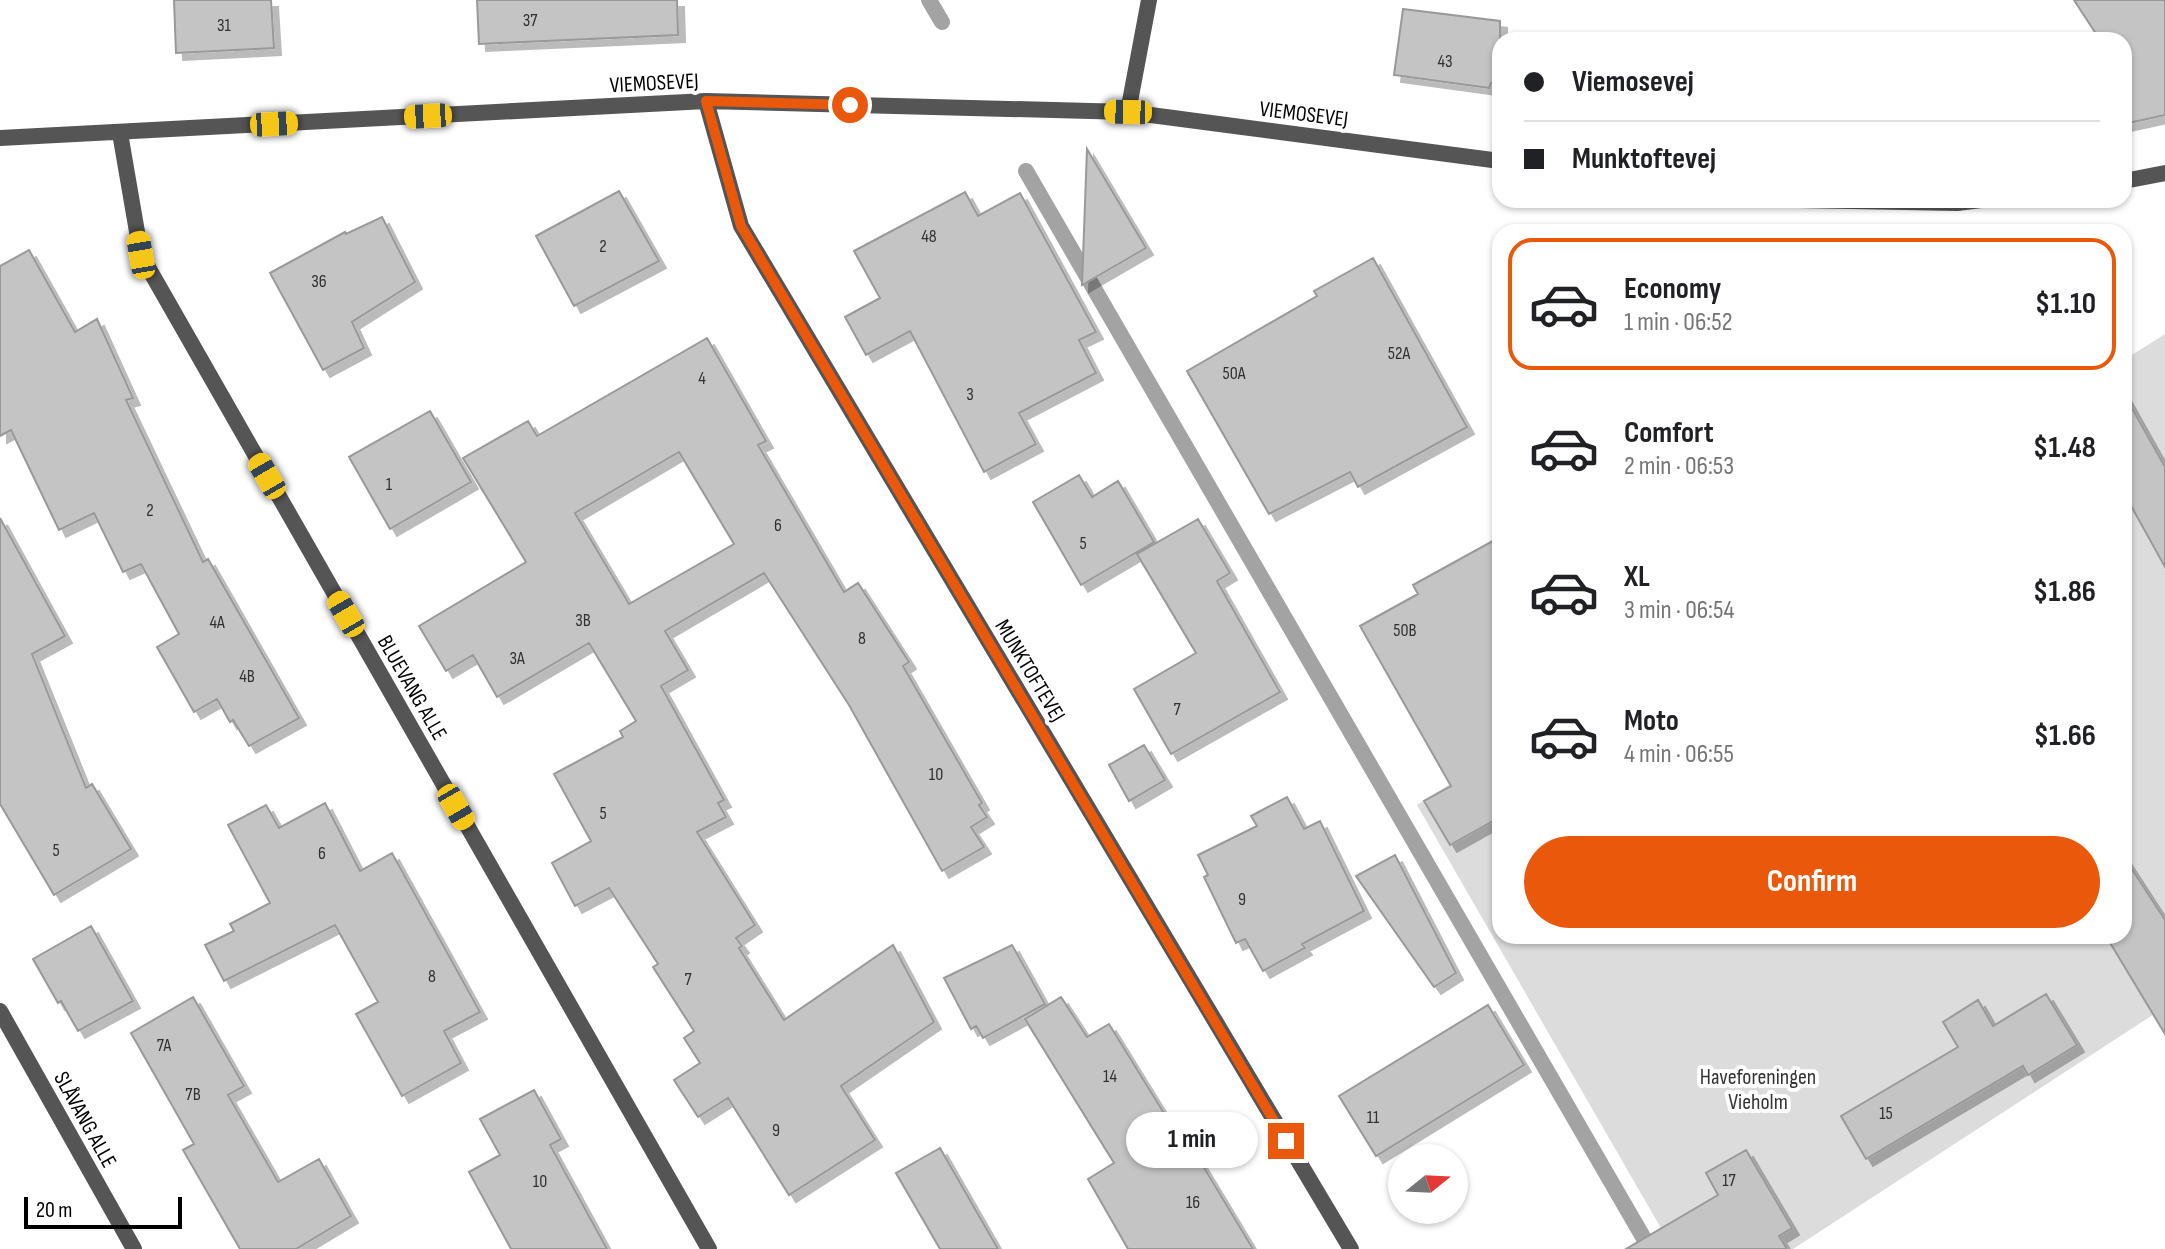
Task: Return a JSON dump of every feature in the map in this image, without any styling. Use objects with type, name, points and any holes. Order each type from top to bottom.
[{"type":"street","points":[[1128,112],[1149,0]]},
{"type":"street","name":"VIEMOSEVEJ","points":[[0,138],[706,101],[1128,112],[1492,160]]},
{"type":"street","name":"MUNKTOFTEVEJ","points":[[706,101],[741,226],[1351,1249]]},
{"type":"street","name":"BLUEVANG ALLE","points":[[120,133],[141,255],[709,1249]]},
{"type":"street","points":[[2132,179],[2165,173]]},
{"type":"street","name":"SLÅVANG ALLE","points":[[0,1011],[134,1249]]},
{"type":"green space","name":"Haveforeningen Vieholm","points":[[2165,334],[2165,1007],[1793,1249],[1673,1249],[1497,944],[2132,944],[2132,355]]},
{"type":"green space","name":"Haveforeningen Vieholm","points":[[1492,757],[1492,935],[1417,805]]},
{"type":"building","points":[[174,0],[271,0],[274,48],[176,53]]},
{"type":"building","points":[[477,0],[677,0],[678,35],[479,44]]},
{"type":"building","points":[[2074,0],[2165,0],[2165,115],[2132,122],[2132,32],[2095,32]]},
{"type":"building","points":[[1403,9],[1500,21],[1500,32],[1492,32],[1492,83],[1489,88],[1394,75]]},
{"type":"building","points":[[1087,149],[1146,248],[1082,285]]},
{"type":"building","points":[[619,191],[659,261],[574,306],[536,236]]},
{"type":"building","points":[[965,192],[978,216],[1020,193],[1096,332],[1079,340],[1096,373],[1019,413],[1036,444],[984,472],[910,331],[866,355],[845,317],[880,298],[854,251]]},
{"type":"building","points":[[382,217],[415,282],[352,322],[364,348],[323,370],[270,273],[345,232]]},
{"type":"building","points":[[29,250],[75,332],[97,319],[133,398],[126,400],[203,562],[208,559],[299,718],[249,746],[217,699],[194,712],[157,647],[179,634],[141,564],[123,572],[94,513],[59,530],[11,430],[0,436],[0,266]]},
{"type":"building","points":[[1373,258],[1467,427],[1358,487],[1350,472],[1269,514],[1187,371],[1317,296],[1314,291]]},
{"type":"building","points":[[707,338],[766,441],[758,445],[844,592],[858,583],[909,662],[903,666],[982,803],[979,805],[987,817],[971,827],[984,847],[942,871],[849,705],[764,573],[665,631],[688,670],[661,686],[724,800],[718,803],[726,817],[697,832],[755,925],[736,938],[742,946],[739,948],[784,1020],[893,945],[934,1022],[841,1086],[875,1140],[789,1195],[728,1098],[698,1117],[674,1080],[700,1063],[684,1038],[694,1031],[653,967],[658,964],[609,888],[575,906],[552,863],[591,841],[554,774],[623,737],[620,731],[636,721],[589,643],[497,697],[473,655],[446,671],[419,626],[526,562],[463,458],[528,421],[537,436]],"holes":[[[679,452],[734,544],[629,604],[575,513]]]},
{"type":"building","points":[[2132,408],[2165,467],[2165,567],[2132,507]]},
{"type":"building","points":[[430,411],[471,482],[390,529],[349,457]]},
{"type":"building","points":[[1079,475],[1092,497],[1118,481],[1154,542],[1081,585],[1033,502]]},
{"type":"building","points":[[0,518],[65,636],[32,654],[86,788],[92,784],[131,849],[54,895],[0,804]]},
{"type":"building","points":[[1198,519],[1230,573],[1217,581],[1280,692],[1171,754],[1134,689],[1196,653],[1137,554]]},
{"type":"building","points":[[1492,541],[1492,821],[1450,845],[1424,801],[1451,786],[1360,626],[1418,594],[1413,585]]},
{"type":"building","points":[[1144,745],[1165,780],[1129,801],[1109,765]]},
{"type":"building","points":[[1287,797],[1304,829],[1320,821],[1364,911],[1302,944],[1305,948],[1263,971],[1245,939],[1236,943],[1204,877],[1208,875],[1198,855],[1257,826],[1251,816]]},
{"type":"building","points":[[325,803],[360,871],[392,853],[480,1012],[444,1031],[461,1063],[402,1096],[356,1014],[378,1002],[335,925],[224,981],[205,945],[234,931],[230,924],[270,903],[228,825],[266,805],[279,828]]},
{"type":"building","points":[[1395,855],[1456,973],[1434,987],[1356,876]]},
{"type":"building","points":[[2132,869],[2165,920],[2165,1034],[2111,944],[2132,944]]},
{"type":"building","points":[[91,926],[133,1001],[78,1031],[33,959]]},
{"type":"building","points":[[1012,945],[1045,1004],[983,1038],[976,1026],[971,1029],[944,978]]},
{"type":"building","points":[[2046,994],[2077,1045],[2028,1075],[2023,1066],[1866,1159],[1841,1116],[1958,1047],[1943,1022],[1978,1000],[1993,1026]]},
{"type":"building","points":[[193,997],[244,1086],[228,1095],[278,1182],[319,1159],[351,1216],[296,1249],[240,1249],[183,1150],[194,1144],[131,1033]]},
{"type":"building","points":[[1061,997],[1087,1037],[1109,1024],[1183,1144],[1188,1141],[1253,1249],[1128,1249],[1088,1179],[1114,1163],[1025,1019]]},
{"type":"building","points":[[1488,1005],[1524,1065],[1396,1144],[1388,1144],[1388,1149],[1376,1156],[1339,1096]]},
{"type":"building","points":[[534,1090],[561,1139],[550,1145],[607,1249],[511,1249],[469,1172],[500,1155],[480,1119]]},
{"type":"building","points":[[940,1148],[998,1249],[940,1249],[896,1173]]},
{"type":"building","points":[[1746,1150],[1792,1228],[1779,1236],[1787,1249],[1626,1249],[1718,1195],[1706,1173]]},
{"type":"waterway","points":[[929,0],[942,22]]},
{"type":"waterway","points":[[1026,171],[1650,1249]]},
{"type":"route","points":[[850,105],[706,101],[741,226],[1286,1141]]}]
